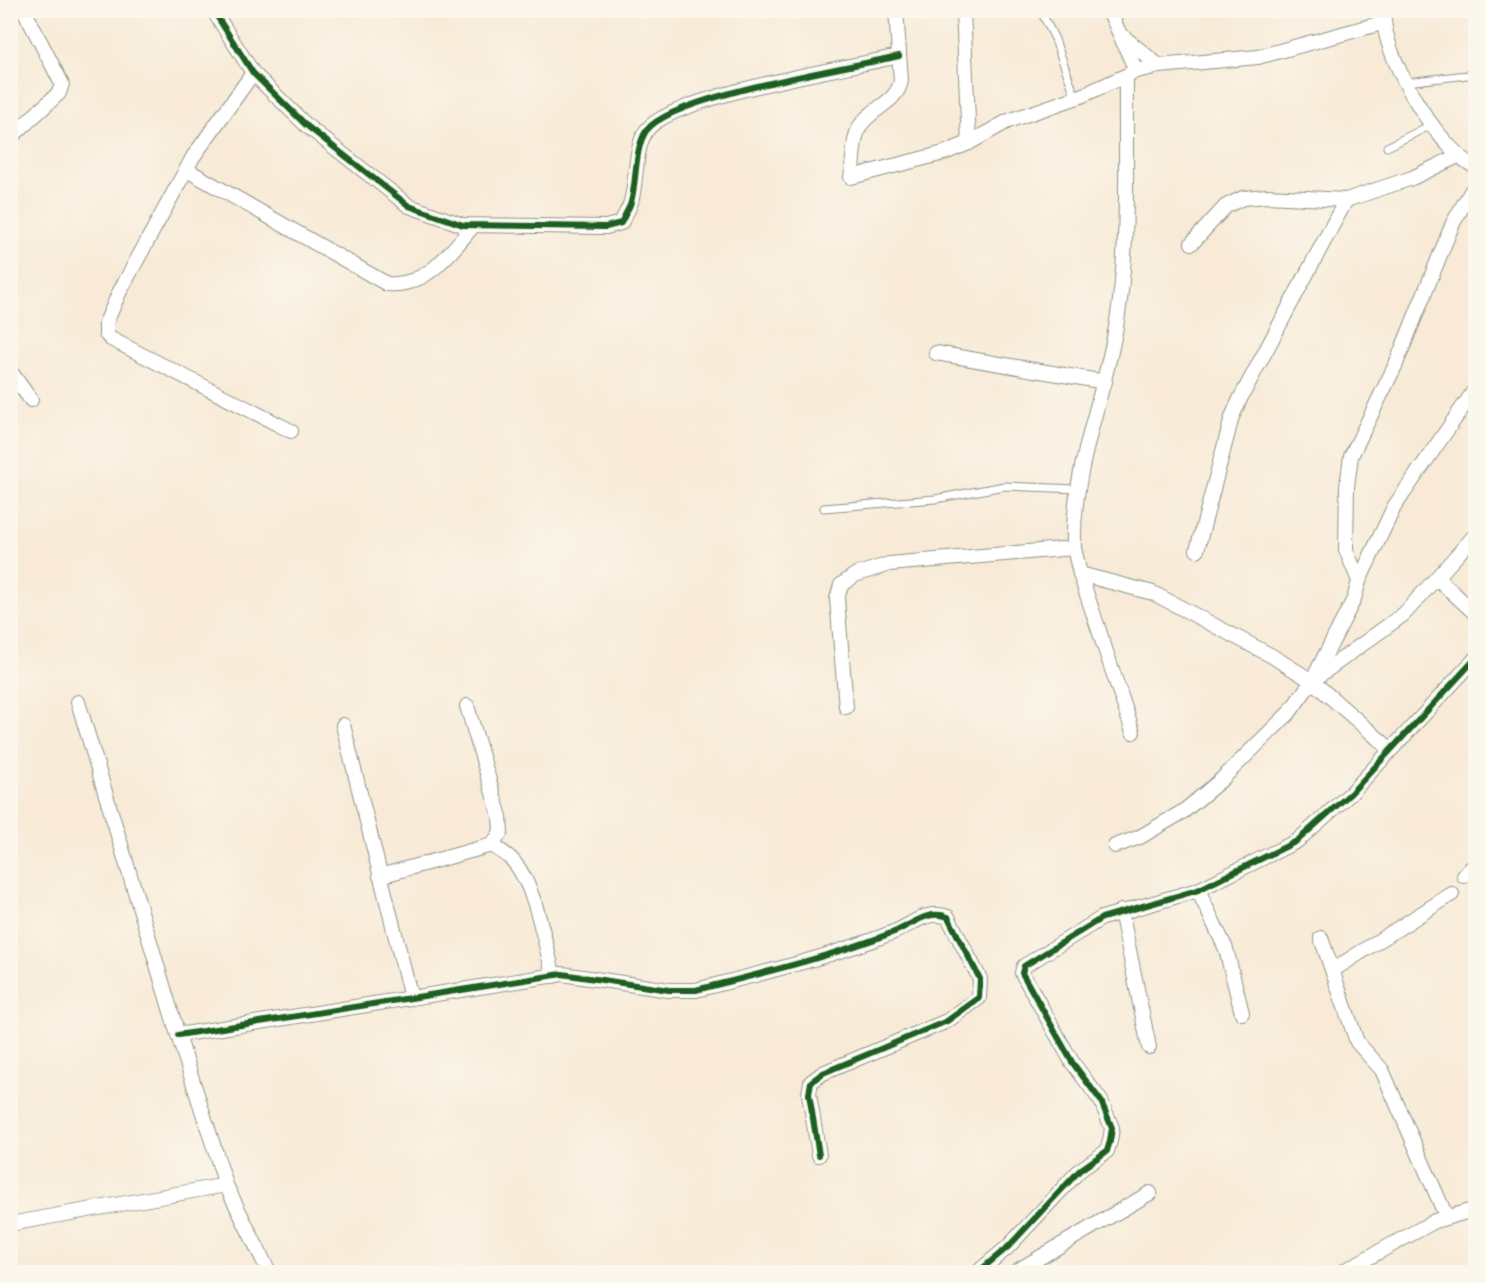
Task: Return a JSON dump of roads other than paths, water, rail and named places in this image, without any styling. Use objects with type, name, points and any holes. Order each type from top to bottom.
[{"type":"street","points":[[10,138],[59,93],[63,84],[24,10]]},
{"type":"street","points":[[213,10],[254,73],[307,126],[409,206],[463,225],[473,226],[606,227],[621,223],[631,203],[645,133],[664,116],[740,91],[899,56]]},
{"type":"street","points":[[896,10],[899,89],[896,96],[871,114],[861,125],[856,136],[851,177],[944,153],[969,143],[1008,121],[1076,98],[1131,74],[1159,66],[1258,57],[1383,17],[1403,82],[1458,156],[1476,167]]},
{"type":"street","points":[[963,10],[969,143]]},
{"type":"street","points":[[1109,10],[1131,74],[1125,262],[1117,321],[1105,382],[1078,489],[1073,519],[1074,548],[1080,574],[1133,732]]},
{"type":"street","points":[[1118,33],[1159,66]]},
{"type":"street","points":[[254,73],[193,157],[119,293],[106,323],[106,334],[111,339],[291,431]]},
{"type":"street","points":[[1192,243],[1226,206],[1244,198],[1267,196],[1346,200],[1412,178],[1458,156]]},
{"type":"street","points":[[187,170],[387,284],[399,285],[431,271],[473,226]]},
{"type":"street","points":[[1359,581],[1346,550],[1347,486],[1351,456],[1396,364],[1453,223],[1476,183]]},
{"type":"street","points":[[1197,550],[1232,417],[1346,200]]},
{"type":"street","points":[[936,353],[1105,382]]},
{"type":"street","points":[[10,371],[31,400]]},
{"type":"street","points":[[1115,846],[1140,837],[1184,811],[1221,780],[1289,713],[1312,681],[1354,599],[1359,581],[1394,507],[1476,388]]},
{"type":"street","points":[[1312,681],[1404,614],[1476,534]]},
{"type":"street","points":[[846,708],[837,598],[841,585],[855,575],[890,564],[1074,548]]},
{"type":"street","points":[[1080,574],[1154,593],[1272,656],[1312,681],[1390,749]]},
{"type":"street","points":[[1437,578],[1476,614]]},
{"type":"street","points":[[978,1272],[1008,1247],[1080,1170],[1107,1151],[1112,1128],[1108,1114],[1072,1062],[1022,973],[1024,966],[1102,918],[1121,910],[1198,890],[1297,841],[1351,793],[1476,658]]},
{"type":"street","points":[[78,702],[178,1035],[226,1185],[269,1272]]},
{"type":"street","points":[[380,876],[492,845],[501,832],[500,817],[466,706]]},
{"type":"street","points":[[343,724],[411,998]]},
{"type":"street","points":[[492,845],[512,860],[522,872],[535,906],[554,976]]},
{"type":"street","points":[[1464,876],[1476,863]]},
{"type":"street","points":[[1198,890],[1226,949],[1242,1013]]},
{"type":"street","points":[[1333,970],[1452,894]]},
{"type":"street","points":[[1121,910],[1149,1047]]},
{"type":"street","points":[[178,1035],[554,976],[604,979],[682,991],[696,990],[855,947],[904,928],[928,915],[938,913],[948,917],[980,979],[979,998],[946,1021],[823,1073],[811,1082],[808,1094],[819,1155]]},
{"type":"street","points":[[1321,938],[1358,1042],[1382,1070],[1446,1216]]},
{"type":"street","points":[[10,1224],[226,1185]]},
{"type":"street","points":[[1015,1272],[1150,1193]]},
{"type":"street","points":[[1342,1272],[1446,1216],[1476,1209]]},
{"type":"lane","points":[[1040,10],[1076,98]]},
{"type":"lane","points":[[1403,82],[1476,74]]},
{"type":"lane","points":[[1387,147],[1432,124]]},
{"type":"lane","points":[[824,508],[935,499],[1004,486],[1078,489]]}]
